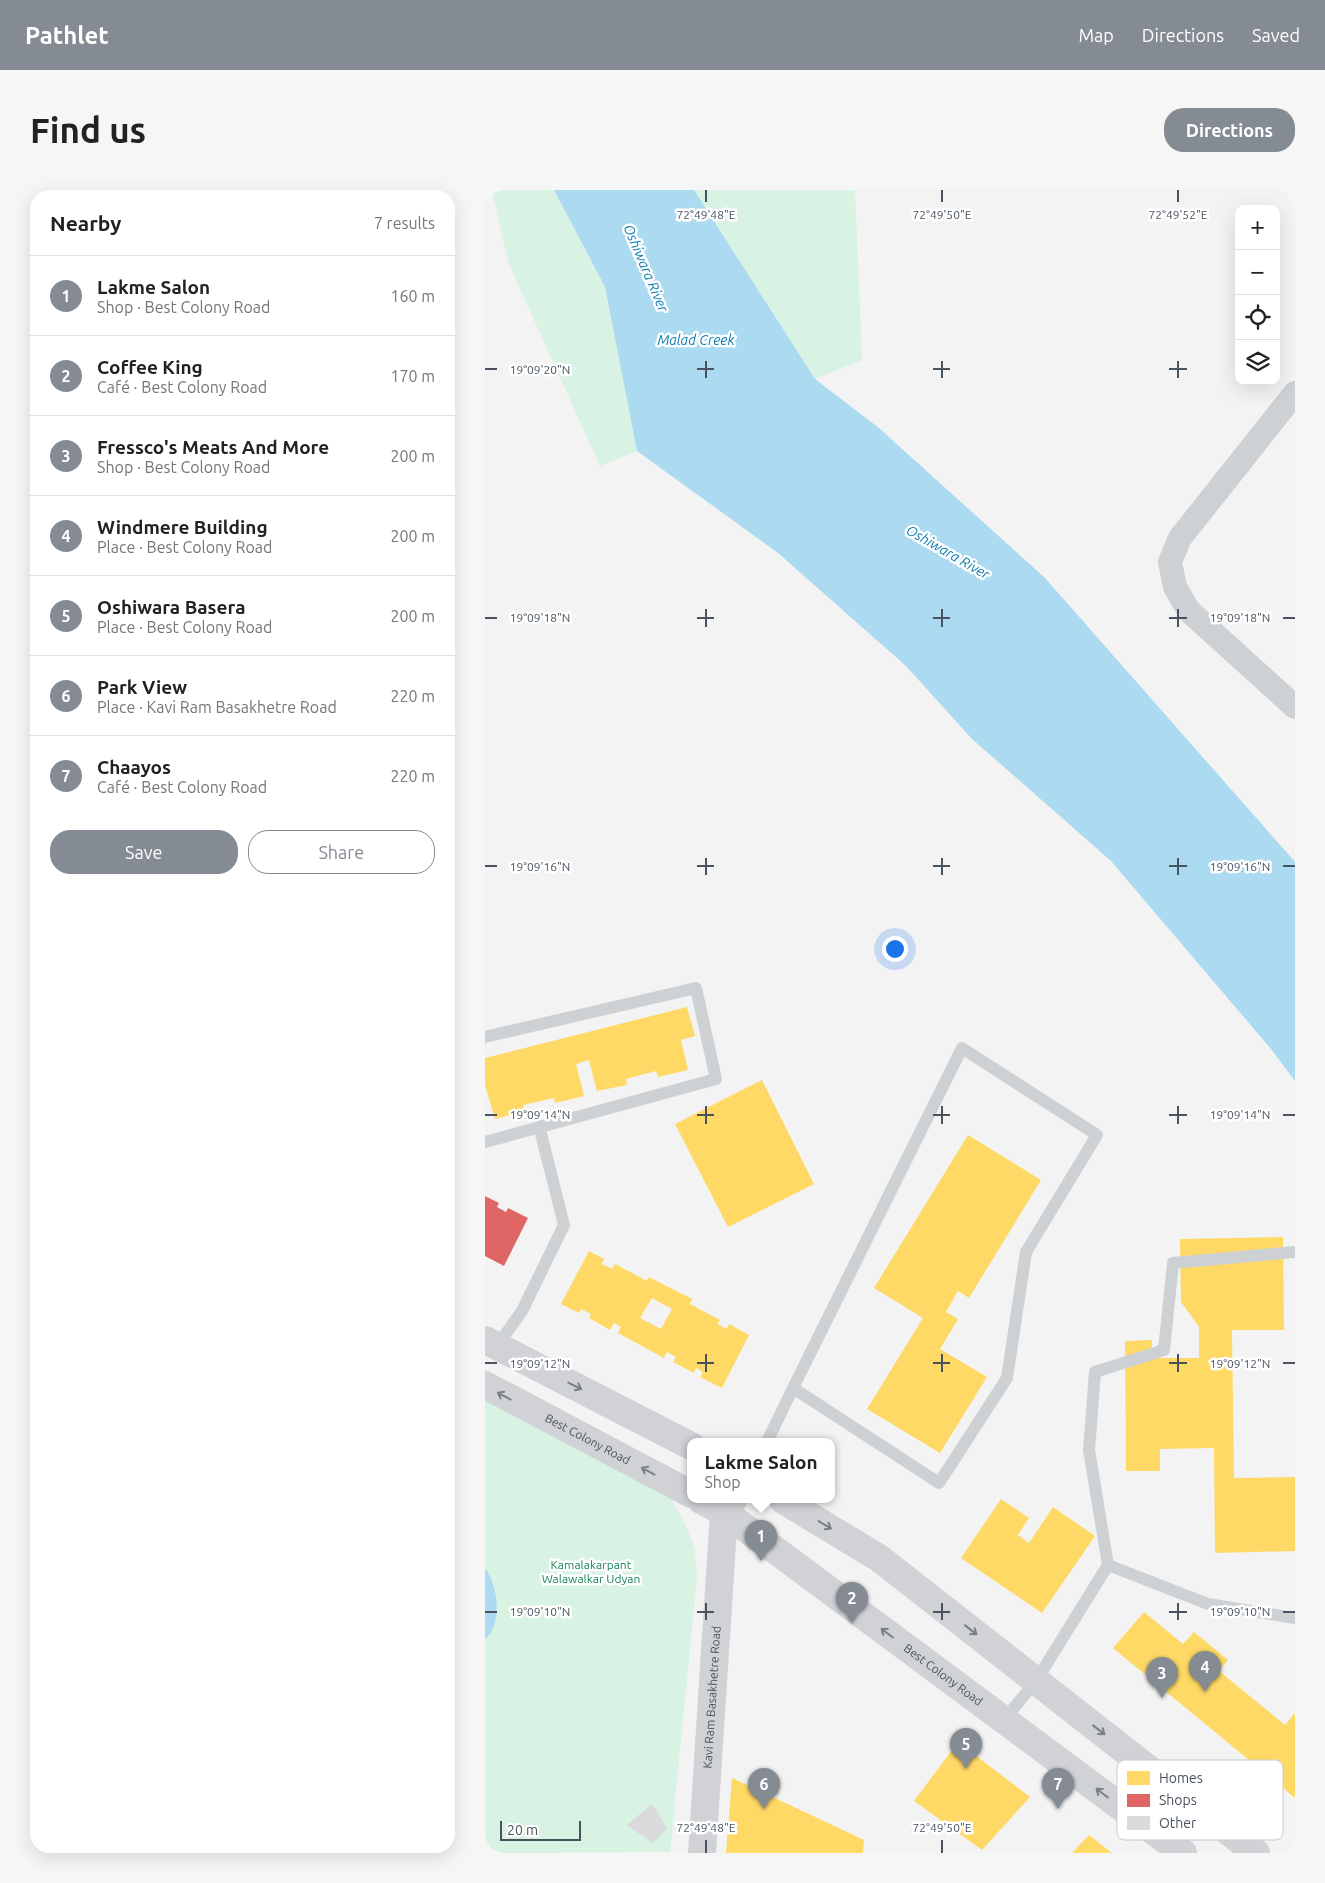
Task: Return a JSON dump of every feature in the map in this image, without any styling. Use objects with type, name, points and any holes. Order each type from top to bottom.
[{"type":"street","points":[[1294,705],[1189,611],[1175,587],[1170,562],[1180,538],[1295,393]]},
{"type":"street","points":[[491,1343],[687,1444]]},
{"type":"street","name":"Best Colony Road","points":[[485,1385],[687,1492]]},
{"type":"street","points":[[788,1503],[879,1558],[1137,1760]]},
{"type":"street","name":"Best Colony Road","points":[[720,1504],[1117,1804]]},
{"type":"street","name":"Kavi Ram Basakhetre Road","points":[[702,1853],[720,1504]]},
{"type":"street","name":"Best Colony Road","points":[[1166,1840],[1183,1853]]},
{"type":"street","points":[[1239,1840],[1256,1853]]},
{"type":"lane","points":[[485,1037],[696,988],[716,1079],[485,1142]]},
{"type":"lane","points":[[769,1438],[793,1388],[962,1048],[1097,1135],[1026,1252],[1007,1378],[939,1483],[793,1388]]},
{"type":"lane","points":[[491,1343],[522,1311],[564,1225],[539,1126]]},
{"type":"lane","points":[[1004,1720],[1036,1681],[1109,1565],[1089,1450],[1095,1372],[1164,1350],[1173,1263],[1295,1252]]},
{"type":"lane","points":[[1109,1565],[1208,1604],[1295,1618]]},
{"type":"green space","points":[[492,190],[554,190],[605,287],[637,451],[600,466],[508,262]]},
{"type":"green space","points":[[694,190],[855,190],[862,360],[815,379]]},
{"type":"green space","name":"Kamalakarpant Walawalkar Udyan","points":[[485,1393],[647,1481],[671,1499],[686,1526],[695,1549],[697,1578],[670,1852],[485,1853]]},
{"type":"water","points":[[554,190],[694,190],[815,379],[879,428],[1045,578],[1295,862],[1295,1081],[1271,1049],[1111,861],[972,739],[906,666],[778,553],[637,451],[605,287]]},
{"type":"water","points":[[485,1568],[493,1584],[497,1604],[494,1624],[491,1632],[485,1639]]},
{"type":"building: Homes","points":[[687,1007],[695,1036],[681,1040],[688,1070],[658,1077],[656,1071],[626,1079],[627,1085],[597,1091],[589,1060],[576,1064],[584,1096],[555,1103],[554,1098],[523,1105],[525,1111],[495,1119],[485,1085],[485,1058]]},
{"type":"building: Homes","points":[[762,1080],[814,1184],[728,1227],[675,1124]]},
{"type":"building: Homes","points":[[968,1135],[1041,1180],[969,1298],[958,1291],[946,1312],[958,1319],[940,1349],[987,1377],[940,1453],[867,1409],[923,1318],[874,1288]]},
{"type":"building: Homes","points":[[1283,1237],[1284,1330],[1232,1330],[1234,1478],[1295,1477],[1295,1551],[1215,1553],[1214,1448],[1160,1449],[1160,1471],[1126,1471],[1125,1341],[1152,1340],[1152,1358],[1199,1358],[1199,1327],[1181,1302],[1180,1239]]},
{"type":"building: Homes","points":[[589,1251],[604,1259],[602,1264],[612,1269],[615,1264],[647,1281],[649,1277],[692,1299],[690,1304],[720,1320],[717,1324],[727,1329],[729,1324],[749,1335],[722,1388],[700,1377],[703,1372],[696,1368],[694,1373],[673,1362],[676,1357],[667,1352],[664,1358],[618,1333],[621,1327],[614,1323],[610,1330],[589,1318],[591,1314],[581,1309],[579,1313],[561,1304]],"holes":[[[652,1298],[672,1309],[661,1329],[640,1318]]]},
{"type":"building: Homes","points":[[1001,1499],[1029,1518],[1018,1535],[1029,1543],[1053,1507],[1095,1536],[1042,1613],[961,1558]]},
{"type":"building: Homes","points":[[1144,1612],[1183,1644],[1194,1632],[1228,1660],[1219,1671],[1285,1725],[1295,1713],[1295,1798],[1283,1788],[1283,1760],[1249,1760],[1113,1648]]},
{"type":"building: Homes","points":[[958,1742],[1030,1797],[982,1850],[914,1801]]},
{"type":"building: Homes","points":[[732,1778],[864,1840],[863,1853],[726,1853]]},
{"type":"building: Homes","points":[[1089,1835],[1112,1853],[1072,1853]]},
{"type":"building: Shops","points":[[485,1196],[499,1203],[497,1207],[506,1212],[508,1208],[528,1218],[504,1266],[485,1256]]},
{"type":"building: Other","points":[[652,1804],[667,1828],[653,1843],[627,1825]]},
{"type":"place","name":"Lakme Salon","points":[[761,1561]]},
{"type":"place","name":"Coffee King","points":[[852,1623]]},
{"type":"place","name":"Windmere Building","points":[[1205,1692]]},
{"type":"place","name":"Fressco's Meats And More","points":[[1162,1698]]},
{"type":"place","name":"Oshiwara Basera","points":[[966,1769]]},
{"type":"place","name":"Park View","points":[[764,1809]]},
{"type":"place","name":"Chaayos","points":[[1058,1809]]},
{"type":"water label","name":"Oshiwara River","points":[[646,268]]},
{"type":"water label","name":"Malad Creek","points":[[696,340]]},
{"type":"water label","name":"Oshiwara River","points":[[948,552]]}]
